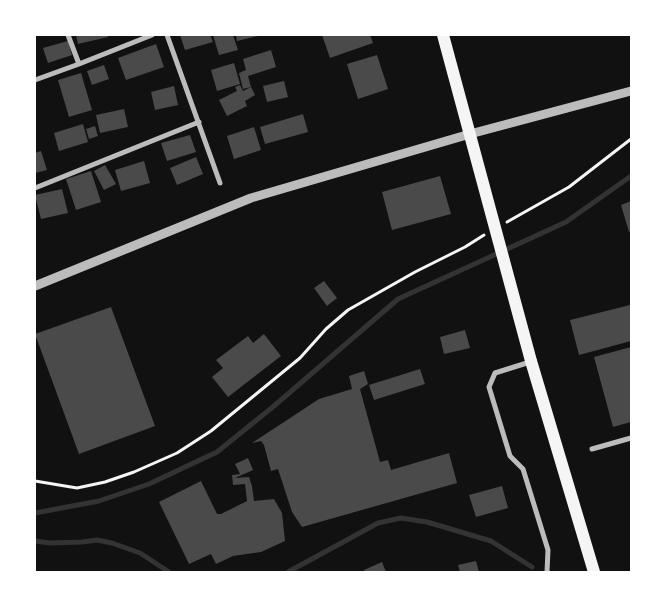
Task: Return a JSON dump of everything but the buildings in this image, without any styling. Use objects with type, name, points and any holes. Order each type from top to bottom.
[{"type":"highway","points":[[443,35],[470,134],[498,221],[509,279],[531,361],[594,572]]},
{"type":"street","points":[[68,35],[79,64]]},
{"type":"street","points":[[35,80],[152,35]]},
{"type":"street","points":[[167,35],[220,183]]},
{"type":"street","points":[[35,286],[252,198],[470,134],[631,91]]},
{"type":"street","points":[[35,188],[198,122]]},
{"type":"street","points":[[531,361],[494,372],[489,387],[510,456],[524,470],[548,550],[546,572]]},
{"type":"street","points":[[592,449],[631,438]]},
{"type":"path","points":[[498,221],[569,187],[631,139]]},
{"type":"path","points":[[35,481],[77,488],[105,482],[177,453],[211,431],[300,358],[326,329],[348,310],[488,233]]},
{"type":"waterway","points":[[35,513],[99,501],[149,484],[217,452],[274,406],[398,299],[566,222],[631,176]]},
{"type":"waterway","points":[[288,572],[378,523],[401,518],[427,522],[491,541],[532,567]]},
{"type":"waterway","points":[[35,541],[50,543],[97,540],[112,543],[140,553],[169,572]]}]
